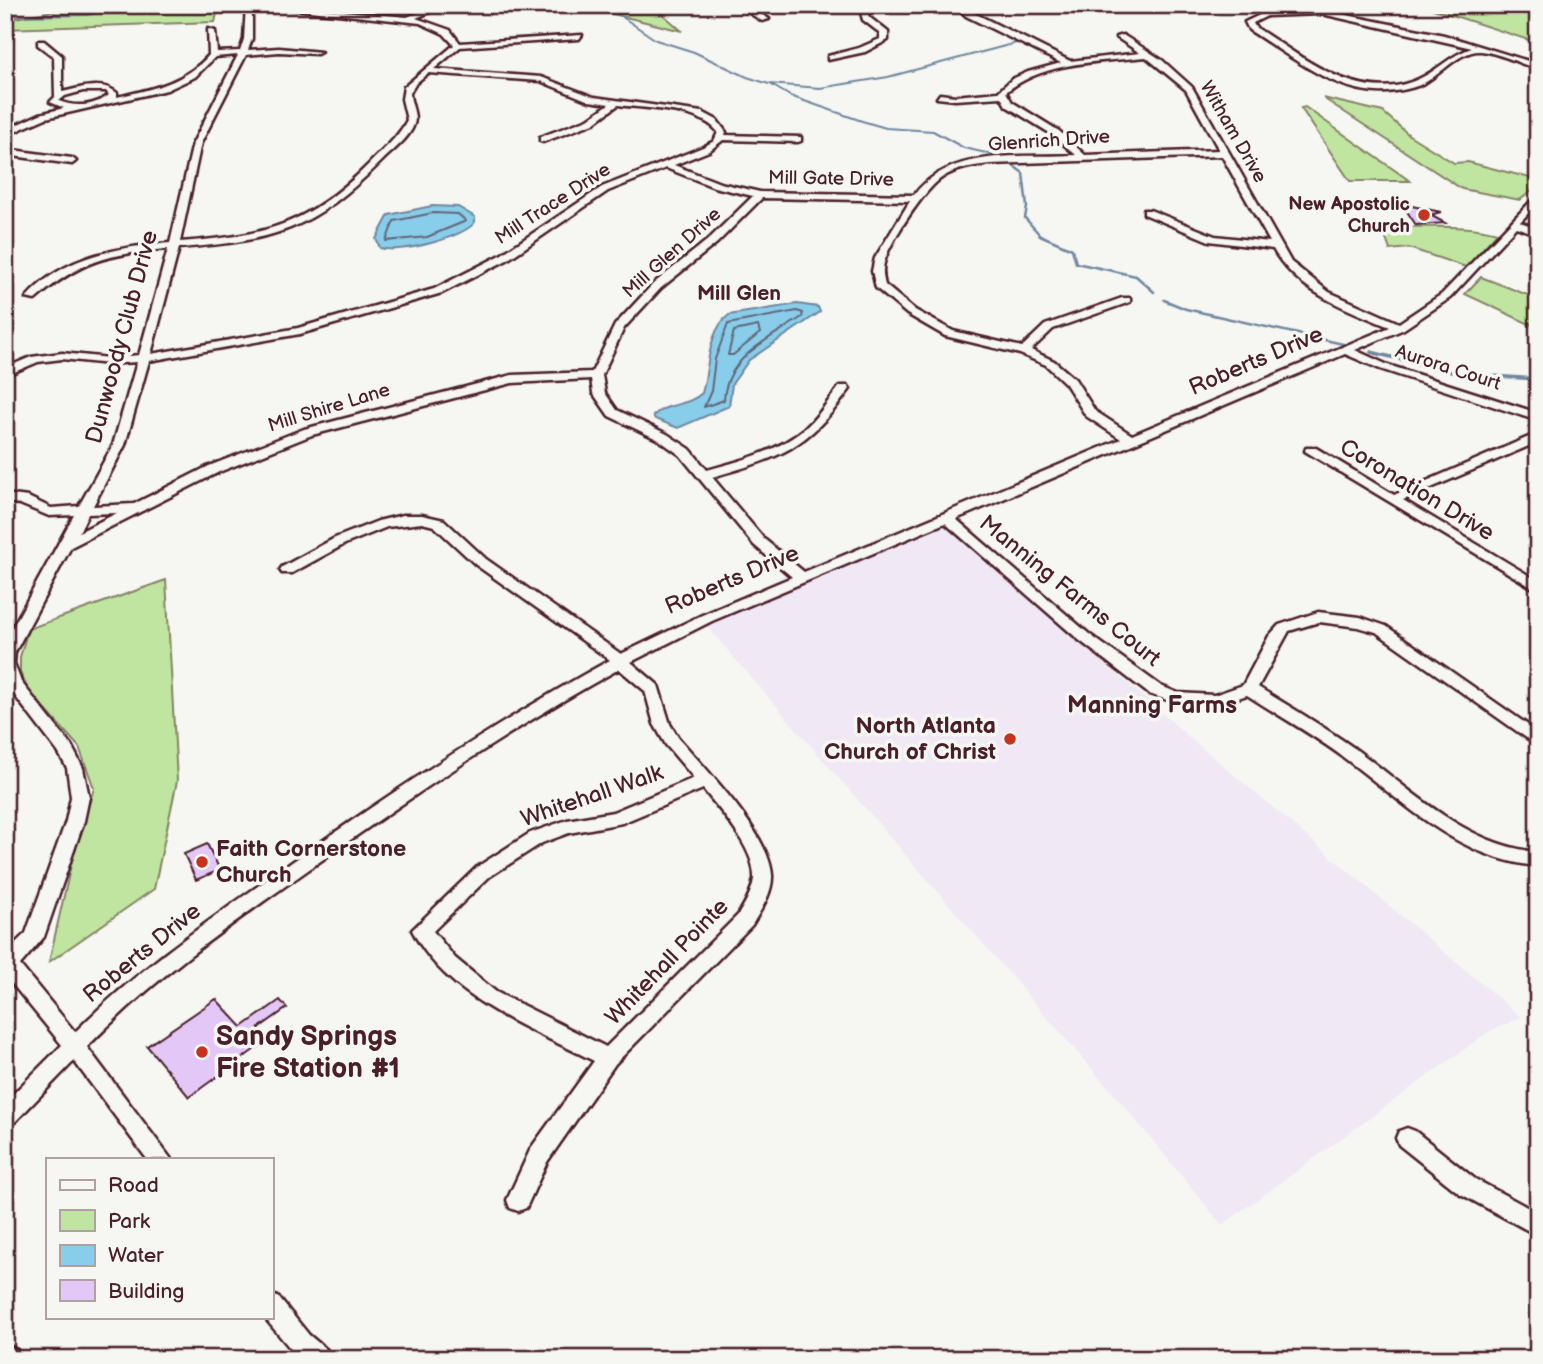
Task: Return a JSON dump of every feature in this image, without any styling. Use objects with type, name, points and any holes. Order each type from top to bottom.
[{"type":"street","name":"Dunwoody Club Drive","points":[[6,962],[34,937],[80,797],[79,781],[70,758],[13,684],[6,663],[13,639],[119,446],[166,283],[197,143],[243,53],[248,38],[249,5]]},
{"type":"street","points":[[257,5],[408,19],[437,25],[458,46]]},
{"type":"street","points":[[408,19],[444,5]]},
{"type":"street","points":[[740,5],[765,19]]},
{"type":"street","points":[[831,58],[863,50],[884,40],[884,32],[866,18],[862,5]]},
{"type":"street","points":[[965,5],[965,11],[976,19],[1070,64]]},
{"type":"street","points":[[1480,48],[1452,57],[1414,84],[1374,87],[1329,76],[1252,27],[1249,22],[1266,14],[1322,12],[1441,37],[1480,48],[1538,67]]},
{"type":"street","points":[[5,133],[43,116],[186,81],[203,71],[213,55],[211,31]]},
{"type":"street","points":[[31,298],[56,277],[80,265],[124,250],[232,240],[277,231],[328,204],[357,182],[399,140],[411,120],[406,90],[413,80],[429,71],[458,46],[579,37]]},
{"type":"street","name":"Witham Drive","points":[[1120,37],[1170,69],[1189,89],[1287,264],[1317,290],[1400,327]]},
{"type":"street","points":[[41,43],[56,52],[60,78],[56,99],[43,116]]},
{"type":"street","points":[[213,55],[279,50],[317,52]]},
{"type":"street","points":[[940,96],[955,98],[1002,94],[1010,85],[1027,76],[1070,64],[1147,55]]},
{"type":"street","points":[[429,71],[541,79],[586,97],[699,114],[719,127],[720,137],[798,139]]},
{"type":"street","points":[[60,78],[89,88],[162,88]]},
{"type":"street","points":[[56,99],[89,88]]},
{"type":"street","points":[[104,102],[114,95],[108,89]]},
{"type":"street","points":[[1002,94],[1009,104],[1056,133],[1082,156]]},
{"type":"street","points":[[56,99],[62,106],[83,107]]},
{"type":"street","points":[[543,139],[591,121],[616,103]]},
{"type":"street","name":"Mill Trace Drive","points":[[5,373],[35,359],[62,356],[109,361],[142,359],[300,331],[438,291],[503,258],[605,189],[706,149],[720,137]]},
{"type":"street","points":[[5,152],[72,161]]},
{"type":"street","name":"Glenrich Drive","points":[[1132,441],[1090,413],[1062,372],[1024,351],[950,334],[911,312],[880,286],[877,265],[916,198],[938,177],[958,168],[1004,159],[1155,152],[1223,153]]},
{"type":"street","name":"Mill Gate Drive","points":[[667,165],[717,185],[760,195],[916,198]]},
{"type":"street","name":"Mill Glen Drive","points":[[596,375],[619,327],[638,306],[657,286],[705,248],[760,195]]},
{"type":"street","name":"Roberts Drive","points":[[5,1117],[120,1000],[174,955],[483,743],[617,658],[1400,327],[1446,296],[1538,197]]},
{"type":"street","points":[[1147,212],[1213,239],[1278,246]]},
{"type":"street","points":[[1515,223],[1538,232]]},
{"type":"street","points":[[1024,351],[1049,327],[1126,300]]},
{"type":"street","name":"Aurora Court","points":[[1347,351],[1384,367],[1538,417]]},
{"type":"street","points":[[596,375],[599,393],[613,413],[685,452],[759,542],[802,578]]},
{"type":"street","name":"Mill Shire Lane","points":[[5,498],[23,500],[49,512],[138,508],[214,469],[308,432],[512,379],[596,375]]},
{"type":"street","points":[[704,475],[765,457],[796,440],[808,432],[844,389]]},
{"type":"street","points":[[1393,500],[1538,437]]},
{"type":"street","name":"Coronation Drive","points":[[1311,450],[1538,587]]},
{"type":"street","points":[[62,546],[138,508]]},
{"type":"street","name":"Manning Farms Court","points":[[947,518],[1084,637],[1155,690],[1176,698],[1215,701],[1248,689]]},
{"type":"street","name":"Whitehall Pointe","points":[[287,570],[365,531],[407,519],[431,519],[448,530],[481,562],[617,658],[652,689],[662,724],[750,837],[760,859],[763,877],[757,899],[733,934],[608,1058],[539,1155],[518,1200]]},
{"type":"street","points":[[1538,740],[1411,648],[1381,629],[1360,622],[1318,617],[1284,628],[1248,689],[1306,723],[1464,836],[1511,856],[1538,859]]},
{"type":"street","name":"Whitehall Walk","points":[[608,1058],[489,998],[448,964],[421,930],[483,872],[536,838],[567,827],[616,818],[704,781]]},
{"type":"street","points":[[6,962],[74,1045],[159,1158]]},
{"type":"street","points":[[1407,1138],[1466,1186],[1538,1225]]},
{"type":"street","points":[[273,1309],[300,1344],[318,1359]]},
{"type":"shaded area","points":[[938,516],[1183,732],[1521,1017],[1488,1032],[1222,1225],[1126,1108],[704,623],[786,574]]},
{"type":"green space","points":[[83,5],[219,5],[215,22],[5,29],[5,20]]},
{"type":"green space","points":[[577,5],[652,5],[682,31]]},
{"type":"green space","points":[[1421,5],[1538,5],[1538,43]]},
{"type":"green space","points":[[1323,98],[1383,112],[1409,135],[1454,163],[1468,162],[1534,179],[1538,186],[1520,200],[1462,189]]},
{"type":"green space","points":[[1305,107],[1410,181],[1350,181],[1301,108]]},
{"type":"green space","points":[[1381,225],[1454,227],[1497,233],[1466,267],[1409,248],[1390,250]]},
{"type":"green space","points":[[1481,277],[1538,299],[1538,328],[1465,294]]},
{"type":"green space","points":[[166,580],[177,781],[154,889],[49,962],[73,856],[94,788],[79,747],[28,690],[20,672],[20,657],[28,629]]},
{"type":"water","points":[[432,206],[458,207],[475,217],[475,222],[445,239],[401,249],[380,248],[376,239],[389,215]]},
{"type":"water","points":[[797,304],[818,307],[820,312],[749,360],[732,384],[729,406],[678,428],[655,419],[653,416],[658,412],[702,393],[716,331],[729,315]]},
{"type":"building","name":"New Apostolic Church","points":[[1402,204],[1441,212],[1430,215],[1445,223],[1416,225]]},
{"type":"building","name":"Faith Cornerstone Church","points":[[207,844],[220,870],[196,880],[184,854]]},
{"type":"building","name":"Sandy Springs Fire Station #1","points":[[216,999],[242,1027],[280,1000],[287,1008],[259,1028],[269,1039],[189,1097],[147,1046]]},
{"type":"waterway","points":[[5,16],[87,15],[134,5]]},
{"type":"waterway","points":[[617,5],[618,14],[656,40],[694,52],[747,77],[770,84]]},
{"type":"waterway","points":[[770,84],[820,88],[888,77],[1020,42]]},
{"type":"waterway","points":[[770,84],[790,96],[862,121],[886,128],[933,131],[964,148],[995,155],[987,153]]},
{"type":"waterway","points":[[1011,164],[1023,173],[1027,207],[1025,218],[1040,235],[1072,249],[1076,263],[1136,276],[1154,292]]},
{"type":"waterway","points":[[1164,300],[1186,309],[1343,344]]},
{"type":"waterway","points":[[1377,354],[1371,352],[1460,374],[1538,379]]},
{"type":"place","name":"New Apostolic Church","points":[[1424,215]]},
{"type":"place","name":"North Atlanta Church of Christ","points":[[1010,739]]},
{"type":"place","name":"Faith Cornerstone Church","points":[[202,862]]},
{"type":"place","name":"Sandy Springs Fire Station #1","points":[[202,1052]]},
{"type":"district","name":"Mill Glen","points":[[739,293]]},
{"type":"district","name":"Manning Farms","points":[[1152,705]]}]
